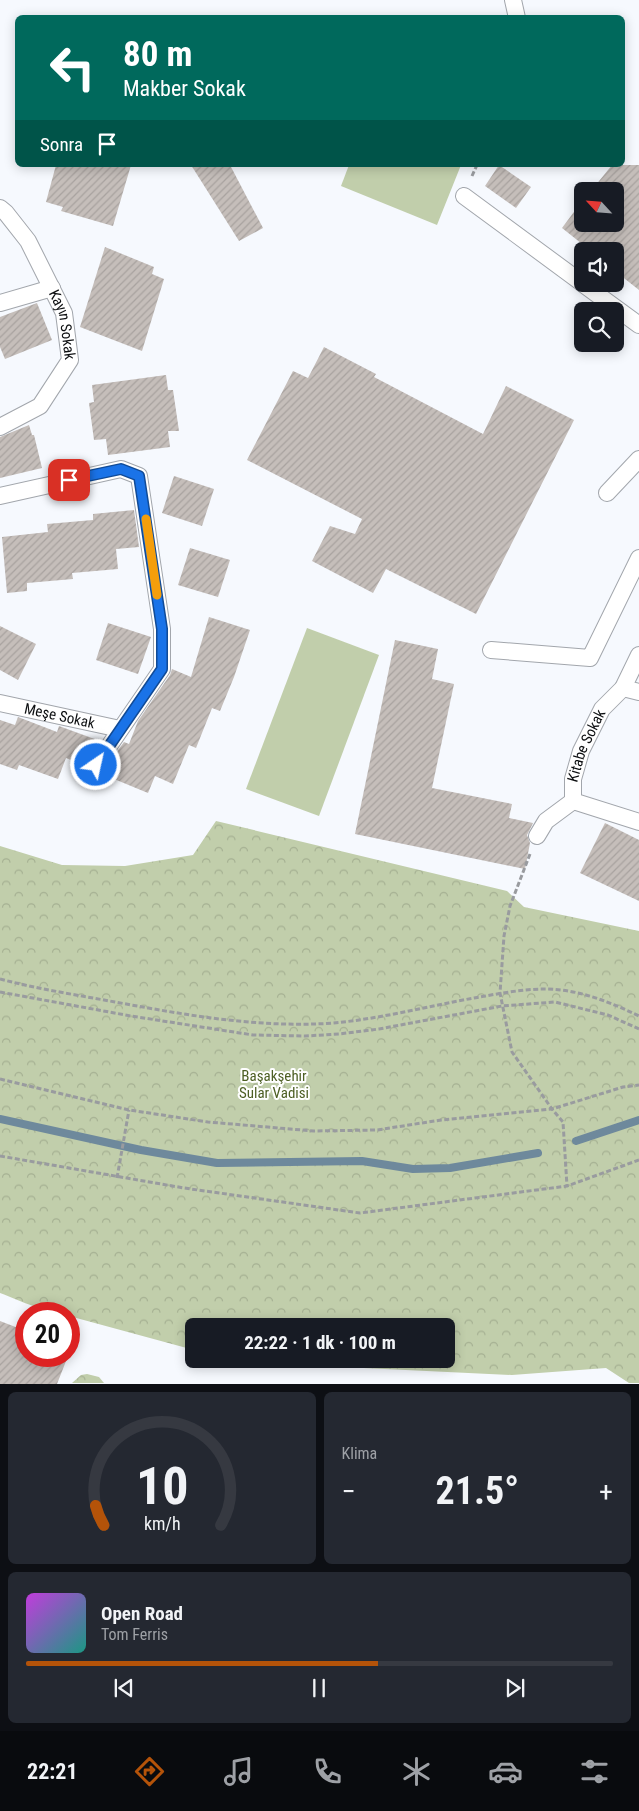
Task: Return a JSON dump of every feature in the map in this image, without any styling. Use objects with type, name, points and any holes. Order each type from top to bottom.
[{"type":"lane","points":[[513,0],[516,15]]},
{"type":"lane","points":[[464,196],[574,277]]},
{"type":"lane","name":"Kayın Sokak","points":[[0,208],[28,242],[64,314],[70,360],[40,406],[0,427]]},
{"type":"lane","points":[[0,303],[52,288]]},
{"type":"lane","points":[[594,292],[639,325]]},
{"type":"lane","points":[[607,494],[639,459]]},
{"type":"lane","name":"Meşe Sokak","points":[[0,496],[121,469],[139,476],[162,629],[162,669],[96,765]]},
{"type":"lane","points":[[491,650],[590,658],[639,558]]},
{"type":"lane","name":"Kitabe Sokak","points":[[537,836],[546,821],[572,801],[573,779],[582,751],[602,709],[631,690],[639,655]]},
{"type":"lane","name":"Meşe Sokak","points":[[0,703],[120,730]]},
{"type":"lane","points":[[572,801],[639,822]]},
{"type":"path","points":[[537,836],[510,906],[504,936],[500,993],[512,1052],[562,1122],[566,1186]]},
{"type":"path","points":[[0,979],[21,985],[147,1008],[246,1023],[315,1024],[344,1021],[500,993],[546,989],[584,994],[616,1004],[639,1016]]},
{"type":"path","points":[[0,992],[131,1016],[253,1035],[305,1036],[339,1034],[379,1029],[502,1006],[555,1002],[608,1015],[639,1029]]},
{"type":"path","points":[[0,1079],[129,1110],[208,1122],[314,1131],[377,1130],[441,1120],[552,1110],[623,1087],[639,1085]]},
{"type":"path","points":[[117,1178],[129,1110]]},
{"type":"path","points":[[0,1156],[117,1178],[360,1213],[566,1186],[639,1160]]},
{"type":"green space","points":[[348,167],[460,167],[437,225],[341,186]]},
{"type":"green space","points":[[307,628],[379,655],[319,816],[246,789]]},
{"type":"green space","name":"Başakşehir Sular Vadisi","points":[[216,821],[507,891],[524,907],[639,931],[639,1383],[629,1383],[606,1368],[512,1375],[364,1368],[455,1368],[455,1318],[185,1318],[185,1348],[80,1319],[80,1302],[24,1302],[0,1293],[0,846],[62,865],[125,866],[193,855]]},
{"type":"green space","points":[[87,1374],[99,1377],[104,1383],[72,1383],[81,1375]]},
{"type":"building","points":[[639,165],[639,290],[624,278],[624,242],[580,242],[562,228],[574,212],[574,232],[624,232],[624,182],[598,182],[610,167]]},
{"type":"building","points":[[55,167],[130,167],[113,226],[61,211],[63,207],[46,202]]},
{"type":"building","points":[[192,167],[231,167],[263,228],[239,241]]},
{"type":"building","points":[[498,167],[502,167],[531,187],[516,208],[485,186]]},
{"type":"building","points":[[105,247],[154,267],[152,274],[164,279],[142,351],[80,327]]},
{"type":"building","points":[[37,303],[52,340],[5,359],[0,347],[0,317]]},
{"type":"building","points":[[324,347],[376,374],[374,377],[483,434],[506,386],[574,420],[476,614],[386,569],[373,593],[312,561],[330,526],[355,534],[362,519],[247,460],[293,371],[308,378]]},
{"type":"building","points":[[166,375],[168,390],[173,390],[179,431],[168,431],[170,447],[108,455],[106,439],[94,440],[89,403],[94,402],[92,385]]},
{"type":"building","points":[[29,425],[32,435],[34,435],[42,468],[0,478],[0,437]]},
{"type":"building","points":[[174,476],[214,489],[202,526],[162,513]]},
{"type":"building","points":[[134,510],[139,547],[116,549],[118,569],[72,573],[73,579],[27,583],[27,591],[7,593],[2,537],[48,532],[47,524],[93,520],[93,514]]},
{"type":"building","points":[[190,548],[230,560],[218,597],[178,585]]},
{"type":"building","points":[[209,617],[250,630],[220,711],[212,708],[196,748],[189,745],[173,784],[155,776],[148,793],[102,772],[124,742],[129,744],[138,721],[170,675],[172,669],[191,677]]},
{"type":"building","points":[[108,623],[151,637],[138,674],[96,660]]},
{"type":"building","points":[[0,626],[36,644],[18,680],[0,670]]},
{"type":"building","points":[[395,640],[438,649],[432,679],[454,684],[432,788],[512,804],[509,818],[533,823],[527,835],[530,843],[525,869],[355,834]]},
{"type":"building","points":[[18,717],[57,732],[59,726],[100,741],[88,759],[86,766],[66,758],[58,779],[19,765],[17,770],[0,764],[0,720],[15,725]]},
{"type":"building","points":[[605,823],[639,840],[639,901],[580,873]]},
{"type":"building","points":[[0,1321],[15,1327],[15,1367],[64,1367],[57,1384],[0,1384]]},
{"type":"waterway","points":[[0,1119],[141,1150],[217,1163],[362,1161],[413,1169],[450,1168],[538,1153]]},
{"type":"waterway","points":[[576,1141],[639,1120]]},
{"type":"slow traffic","points":[[146,519],[157,595]]},
{"type":"route","points":[[69,480],[121,469],[139,476],[162,629],[162,669],[96,765]]}]
